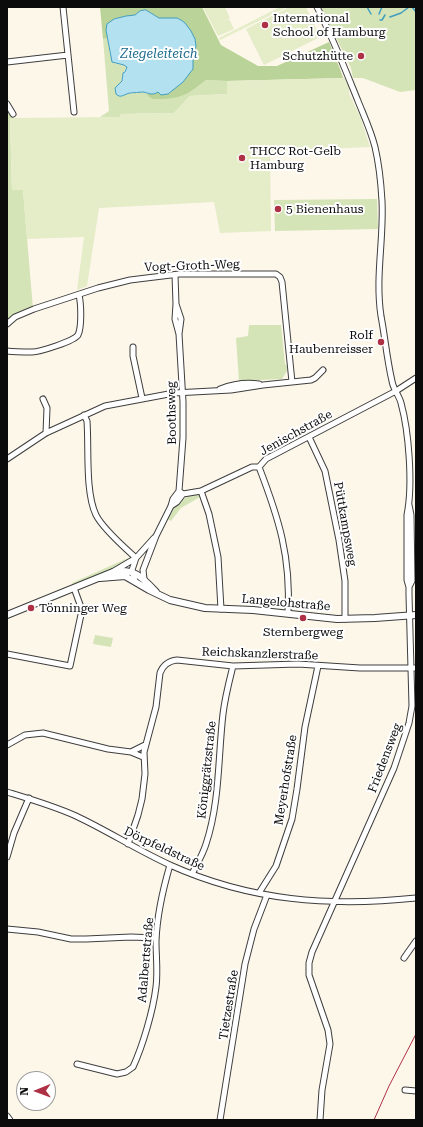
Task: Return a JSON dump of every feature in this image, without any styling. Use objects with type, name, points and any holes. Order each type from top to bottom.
[{"type":"street","points":[[63,7],[74,112]]},
{"type":"street","name":"Friedensweg","points":[[317,7],[335,42],[375,146],[378,164],[382,202],[382,242],[379,273],[379,300],[392,382],[402,404],[407,438],[412,574],[412,581],[409,587],[408,616],[414,668],[411,710],[403,742],[394,768],[312,952],[308,967],[309,975],[330,1039],[322,1090],[320,1120]]},
{"type":"street","points":[[7,62],[68,55]]},
{"type":"street","points":[[7,104],[13,114]]},
{"type":"street","name":"Vogt-Groth-Weg","points":[[7,324],[15,317],[30,310],[79,294],[130,280],[174,275],[274,274],[280,277],[282,282],[292,382]]},
{"type":"street","name":"Boothsweg","points":[[174,275],[176,304],[181,318],[179,334],[183,438],[181,492]]},
{"type":"street","points":[[7,351],[37,351],[74,339],[80,328],[79,294]]},
{"type":"street","points":[[133,347],[133,356],[142,398]]},
{"type":"street","points":[[7,459],[46,433],[105,406],[142,398],[182,393],[231,390],[292,382],[315,378],[322,370]]},
{"type":"street","name":"Jenischstraße","points":[[181,492],[201,491],[252,467],[259,467],[266,459],[396,391],[416,378]]},
{"type":"street","points":[[43,399],[47,408],[46,433]]},
{"type":"street","points":[[84,415],[87,421],[88,467],[94,509],[100,522],[136,558]]},
{"type":"street","name":"Püttkampsweg","points":[[309,437],[325,471],[339,540],[345,581],[345,619]]},
{"type":"street","points":[[259,467],[276,512],[286,555],[289,576],[288,613]]},
{"type":"street","points":[[201,491],[209,514],[216,544],[219,565],[221,609]]},
{"type":"street","points":[[144,579],[144,567],[156,536],[174,499],[181,492]]},
{"type":"street","points":[[7,615],[113,572],[136,558],[156,536]]},
{"type":"street","points":[[135,581],[134,573],[136,558]]},
{"type":"street","points":[[100,578],[125,576],[144,567]]},
{"type":"street","points":[[113,572],[126,571],[134,573]]},
{"type":"street","name":"Langelohstraße","points":[[134,573],[144,579],[157,593]]},
{"type":"street","name":"Langelohstraße","points":[[125,576],[170,600],[205,608],[253,610],[345,619],[416,615]]},
{"type":"street","points":[[7,654],[70,666],[82,610],[74,588]]},
{"type":"street","name":"Reichskanzlerstraße","points":[[128,844],[142,799],[145,774],[143,757],[156,708],[160,673],[168,662],[177,660],[233,666],[291,664],[367,668],[414,668]]},
{"type":"street","name":"Königgrätzstraße","points":[[192,874],[206,845],[212,821],[219,765],[223,712],[233,666]]},
{"type":"street","name":"Meyerhofstraße","points":[[259,893],[276,866],[292,819],[307,714],[318,666]]},
{"type":"street","points":[[7,745],[25,735],[39,733],[108,749],[131,752],[143,757]]},
{"type":"street","points":[[131,752],[145,745]]},
{"type":"street","name":"Dörpfeldstraße","points":[[7,792],[29,798],[74,815],[170,865],[238,889],[303,900],[334,902],[369,902],[416,898]]},
{"type":"street","points":[[7,857],[14,833],[29,798]]},
{"type":"street","name":"Adalbertstraße","points":[[77,1064],[117,1074],[126,1072],[133,1067],[139,1052],[156,986],[156,938],[160,906],[170,865]]},
{"type":"street","name":"Tietzestraße","points":[[220,1120],[246,964],[254,929],[267,895]]},
{"type":"street","points":[[7,929],[38,932],[71,939],[127,937],[156,938]]},
{"type":"street","points":[[404,958],[416,941]]},
{"type":"street","points":[[405,1090],[416,1091]]},
{"type":"street","points":[[7,1116],[10,1120]]},
{"type":"green space","points":[[100,7],[202,7],[221,45],[258,66],[277,66],[329,42],[343,78],[227,81],[206,80],[190,92],[175,98],[152,98],[148,96],[145,92],[147,94],[158,92],[164,95],[170,93],[183,82],[191,72],[196,49],[195,39],[181,20],[177,18],[159,18],[146,10],[140,11],[135,15],[114,19],[106,30],[108,38],[103,39]]},
{"type":"green space","points":[[203,7],[225,7],[230,18],[221,22],[229,19],[234,29],[218,36]]},
{"type":"green space","points":[[280,7],[287,7],[220,40],[219,38]]},
{"type":"green space","points":[[289,7],[306,7],[320,37],[264,65],[246,29]]},
{"type":"green space","points":[[321,7],[416,7],[416,90],[400,92],[363,78],[353,78],[351,68]]},
{"type":"green space","points":[[108,38],[110,54],[114,63],[127,67],[122,75],[121,97],[125,94],[145,92],[150,98],[154,99],[175,98],[190,92],[206,80],[227,81],[227,94],[190,96],[174,113],[121,114],[120,117],[100,117],[109,111],[103,39]]},
{"type":"green space","points":[[345,78],[349,88],[349,94],[360,116],[370,147],[270,151],[271,231],[220,233],[214,202],[99,208],[87,286],[77,290],[84,237],[27,239],[23,190],[12,190],[10,118],[120,117],[120,114],[174,113],[190,96],[227,94],[227,81]]},
{"type":"green space","points":[[7,104],[13,114],[13,118],[10,118],[12,190],[23,190],[33,309],[7,324]]},
{"type":"green space","points":[[377,199],[378,229],[275,231],[274,200]]},
{"type":"green space","points":[[249,325],[281,325],[285,364],[287,366],[287,371],[282,379],[239,381],[236,338],[248,336]]},
{"type":"green space","points":[[194,494],[198,494],[200,497],[181,508],[171,521],[167,519],[178,503]]},
{"type":"green space","points":[[128,558],[124,563],[103,575],[74,586],[72,583]]},
{"type":"green space","points":[[95,635],[113,638],[111,647],[93,644]]},
{"type":"water","name":"Ziegeleiteich","points":[[146,10],[159,18],[177,18],[185,23],[195,39],[196,46],[193,58],[193,69],[183,82],[168,94],[161,95],[158,92],[152,94],[141,92],[119,96],[116,94],[115,88],[122,81],[123,73],[127,67],[112,62],[106,30],[107,24],[114,19],[135,15],[140,11]]},
{"type":"waterway","points":[[367,7],[371,14]]},
{"type":"waterway","points":[[379,14],[382,7]]},
{"type":"waterway","points":[[390,17],[401,13],[409,7]]},
{"type":"waterway","points":[[412,7],[416,12]]},
{"type":"waterway","points":[[380,20],[382,20],[385,15]]},
{"type":"tram line","points":[[374,1120],[389,1086],[416,1034]]},
{"type":"place","name":"International School of Hamburg","points":[[265,25]]},
{"type":"place","name":"Schutzhütte","points":[[361,56]]},
{"type":"place","name":"THCC Rot-Gelb Hamburg","points":[[242,158]]},
{"type":"place","name":"5 Bienenhaus","points":[[278,209]]},
{"type":"place","name":"Rolf Haubenreisser","points":[[381,342]]},
{"type":"place","name":"Tönninger Weg","points":[[31,608]]},
{"type":"place","name":"Sternbergweg","points":[[303,618]]}]
